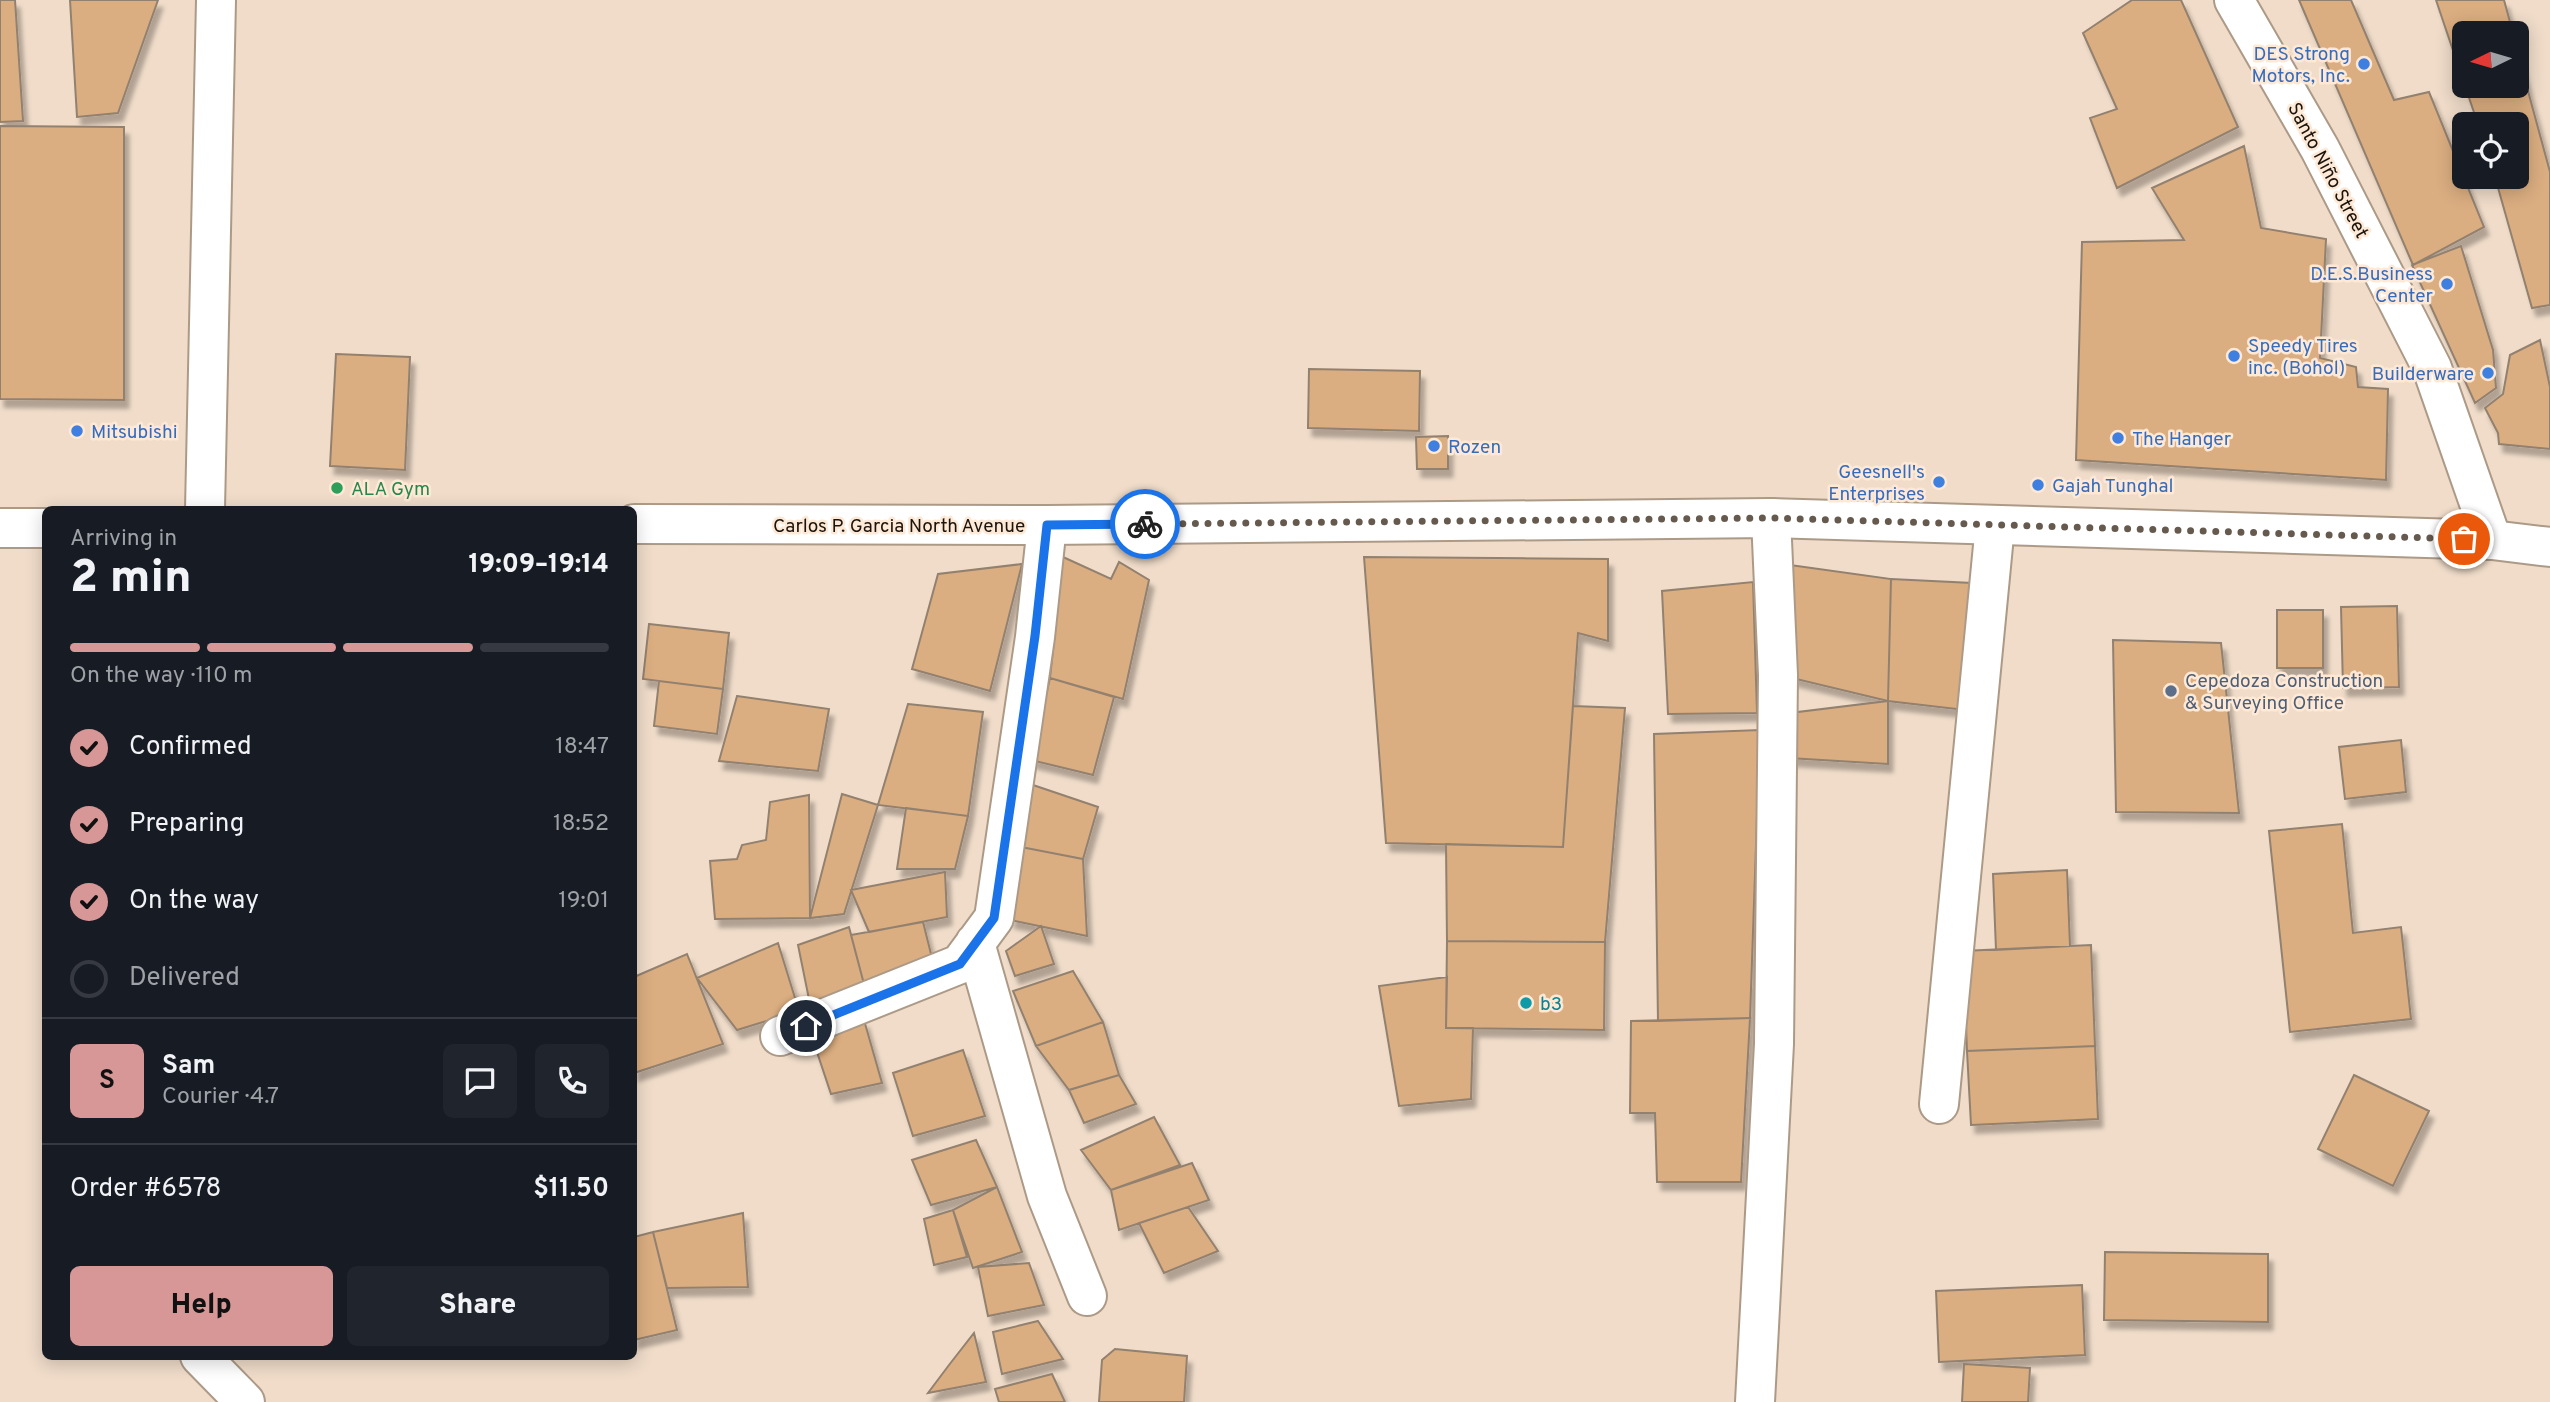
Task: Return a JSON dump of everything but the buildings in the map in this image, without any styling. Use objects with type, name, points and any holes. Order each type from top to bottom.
[{"type":"street","points":[[205,506],[216,0]]},
{"type":"street","name":"Santo Niño Street","points":[[2234,0],[2320,149],[2432,368],[2492,540]]},
{"type":"street","points":[[1755,1402],[1774,1044],[1778,675],[1771,518]]},
{"type":"street","name":"Carlos P. Garcia North Avenue","points":[[637,524],[1047,525],[1771,518],[2492,540],[2550,547]]},
{"type":"street","points":[[780,1036],[960,964],[994,918],[1035,636],[1047,525]]},
{"type":"street","points":[[1939,1104],[1995,525]]},
{"type":"street","points":[[0,528],[42,528]]},
{"type":"street","points":[[975,943],[1047,1196],[1087,1296]]},
{"type":"street","points":[[204,1360],[245,1402]]},
{"type":"way so far","points":[[1145,524],[1771,518],[2464,539]]},
{"type":"place","name":"DES Strong Motors, Inc.","points":[[2364,64]]},
{"type":"place","name":"D.E.S.Business Center","points":[[2447,284]]},
{"type":"place","name":"Speedy Tires inc. (Bohol)","points":[[2234,356]]},
{"type":"place","name":"Builderware","points":[[2488,373]]},
{"type":"place","name":"Mitsubishi","points":[[77,431]]},
{"type":"place","name":"The Hanger","points":[[2118,438]]},
{"type":"place","name":"Rozen","points":[[1434,446]]},
{"type":"place","name":"Geesnell's Enterprises","points":[[1939,482]]},
{"type":"place","name":"Gajah Tunghal","points":[[2038,485]]},
{"type":"place","name":"ALA Gym","points":[[337,488]]},
{"type":"place","name":"Cepedoza Construction & Surveying Office","points":[[2171,691]]},
{"type":"place","name":"b3","points":[[1526,1003]]},
{"type":"route","points":[[806,1026],[960,964],[994,918],[1035,636],[1047,525],[1145,524]]}]
